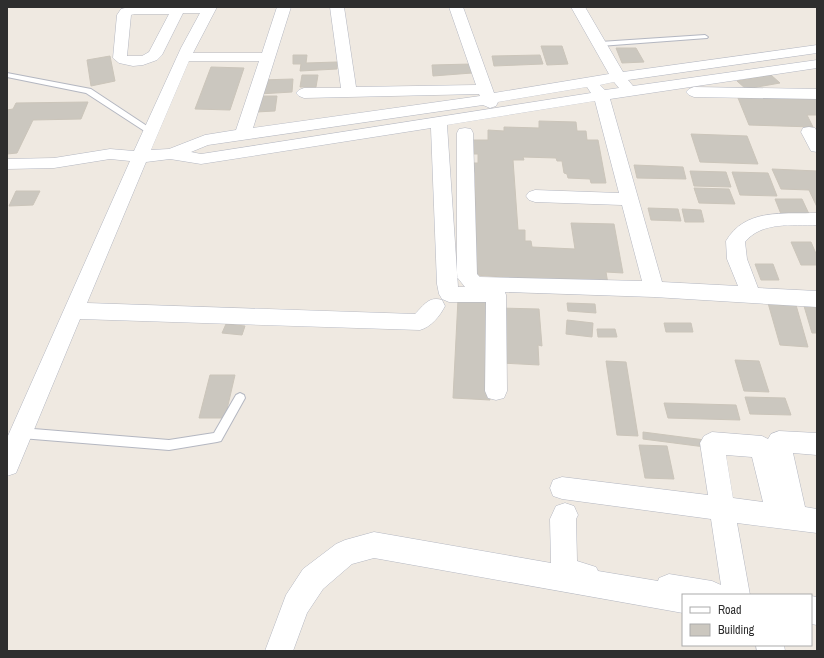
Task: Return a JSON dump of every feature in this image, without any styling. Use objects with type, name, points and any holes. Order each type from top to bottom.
[{"type":"street","points":[[243,135],[284,7]]},
{"type":"street","points":[[336,7],[349,92]]},
{"type":"street","points":[[456,7],[489,100]]},
{"type":"street","points":[[578,7],[618,77],[630,91],[817,94]]},
{"type":"street","points":[[178,10],[155,55],[151,59],[129,60],[120,58],[124,15],[126,12],[133,10],[209,8]]},
{"type":"street","points":[[7,465],[184,57],[209,8]]},
{"type":"street","points":[[7,164],[54,162],[110,154],[140,157],[170,154],[201,158],[408,119],[489,100],[618,77],[817,49]]},
{"type":"street","points":[[184,57],[267,57]]},
{"type":"street","points":[[304,93],[349,92],[489,100],[601,96],[817,64]]},
{"type":"street","points":[[590,82],[601,96],[654,289]]},
{"type":"street","points":[[170,154],[205,140],[243,135],[408,119],[439,122],[489,100]]},
{"type":"street","points":[[439,122],[447,284],[449,294],[499,295],[496,391]]},
{"type":"street","points":[[809,132],[817,147]]},
{"type":"street","points":[[465,133],[467,277],[475,284],[654,289],[817,299]]},
{"type":"street","points":[[535,196],[629,199]]},
{"type":"street","points":[[751,295],[738,259],[735,241],[745,229],[763,221],[817,219]]},
{"type":"street","points":[[74,312],[420,322],[435,306]]},
{"type":"street","points":[[797,519],[779,441],[817,444]]},
{"type":"street","points":[[736,594],[712,443],[762,448],[797,519]]},
{"type":"street","points":[[562,488],[797,519]]},
{"type":"street","points":[[564,515],[564,565],[566,570],[570,573],[706,594]]},
{"type":"street","points":[[279,651],[296,605],[313,579],[345,553],[374,545],[682,599]]},
{"type":"lane","points":[[600,44],[705,37]]},
{"type":"lane","points":[[7,74],[88,91],[152,132]]},
{"type":"lane","points":[[21,433],[169,445],[217,437],[240,398]]},
{"type":"building","points":[[541,46],[562,46],[568,64],[547,65]]},
{"type":"building","points":[[616,48],[636,48],[644,62],[622,63]]},
{"type":"building","points":[[293,55],[307,55],[306,63],[337,62],[337,69],[300,71],[301,64],[293,64]]},
{"type":"building","points":[[540,55],[543,64],[494,66],[492,56]]},
{"type":"building","points":[[110,56],[115,81],[91,86],[87,60]]},
{"type":"building","points":[[471,64],[472,73],[433,76],[432,65]]},
{"type":"building","points":[[211,67],[244,68],[230,110],[195,109]]},
{"type":"building","points":[[302,75],[318,75],[316,87],[300,87]]},
{"type":"building","points":[[771,75],[780,83],[746,89],[737,81]]},
{"type":"building","points":[[293,79],[292,92],[259,94],[260,80]]},
{"type":"building","points":[[736,93],[817,95],[817,115],[807,115],[813,127],[749,125]]},
{"type":"building","points":[[258,96],[277,96],[275,111],[256,112]]},
{"type":"building","points":[[88,102],[81,119],[33,120],[17,153],[7,154],[7,110],[13,109],[16,103]]},
{"type":"building","points":[[539,121],[576,122],[577,131],[586,131],[587,140],[598,140],[606,183],[591,183],[590,179],[568,178],[567,174],[564,173],[562,161],[557,161],[556,158],[523,157],[524,160],[513,160],[518,230],[525,230],[525,241],[531,241],[532,247],[575,249],[571,223],[614,224],[623,273],[606,272],[608,284],[503,280],[503,277],[475,275],[472,229],[476,229],[475,172],[471,171],[471,163],[478,163],[478,154],[474,154],[473,140],[488,140],[488,130],[504,131],[504,127],[539,128]]},
{"type":"building","points":[[691,134],[747,136],[758,164],[700,162]]},
{"type":"building","points":[[634,165],[683,167],[686,179],[637,178]]},
{"type":"building","points":[[772,169],[817,171],[817,207],[809,190],[781,189]]},
{"type":"building","points":[[690,171],[726,172],[731,187],[694,186]]},
{"type":"building","points":[[732,172],[768,173],[777,196],[740,195]]},
{"type":"building","points":[[694,188],[729,189],[735,204],[699,203]]},
{"type":"building","points":[[16,191],[40,191],[33,205],[9,206]]},
{"type":"building","points":[[775,199],[802,199],[809,214],[781,214]]},
{"type":"building","points":[[648,208],[678,209],[681,221],[651,220]]},
{"type":"building","points":[[682,209],[701,210],[704,222],[685,222]]},
{"type":"building","points":[[791,242],[811,242],[817,256],[817,265],[801,265]]},
{"type":"building","points":[[755,264],[773,264],[779,280],[761,280]]},
{"type":"building","points":[[458,299],[491,301],[490,400],[453,398]]},
{"type":"building","points":[[567,303],[595,304],[596,313],[568,311]]},
{"type":"building","points":[[768,303],[796,305],[808,347],[780,345]]},
{"type":"building","points":[[804,306],[817,308],[817,333],[812,333]]},
{"type":"building","points":[[499,308],[539,309],[542,346],[538,345],[539,365],[501,363]]},
{"type":"building","points":[[567,320],[593,323],[592,337],[566,334]]},
{"type":"building","points":[[664,323],[691,323],[693,332],[666,332]]},
{"type":"building","points":[[226,324],[245,326],[242,335],[222,333]]},
{"type":"building","points":[[597,329],[615,329],[617,337],[598,337]]},
{"type":"building","points":[[735,360],[759,361],[769,392],[744,391]]},
{"type":"building","points":[[606,361],[626,362],[638,436],[617,435]]},
{"type":"building","points":[[210,375],[235,375],[225,418],[199,418]]},
{"type":"building","points":[[745,397],[785,398],[791,415],[750,414]]},
{"type":"building","points":[[664,403],[736,405],[740,420],[668,418]]},
{"type":"building","points":[[643,432],[705,440],[705,447],[643,439]]},
{"type":"building","points":[[639,445],[667,446],[674,479],[645,478]]}]
